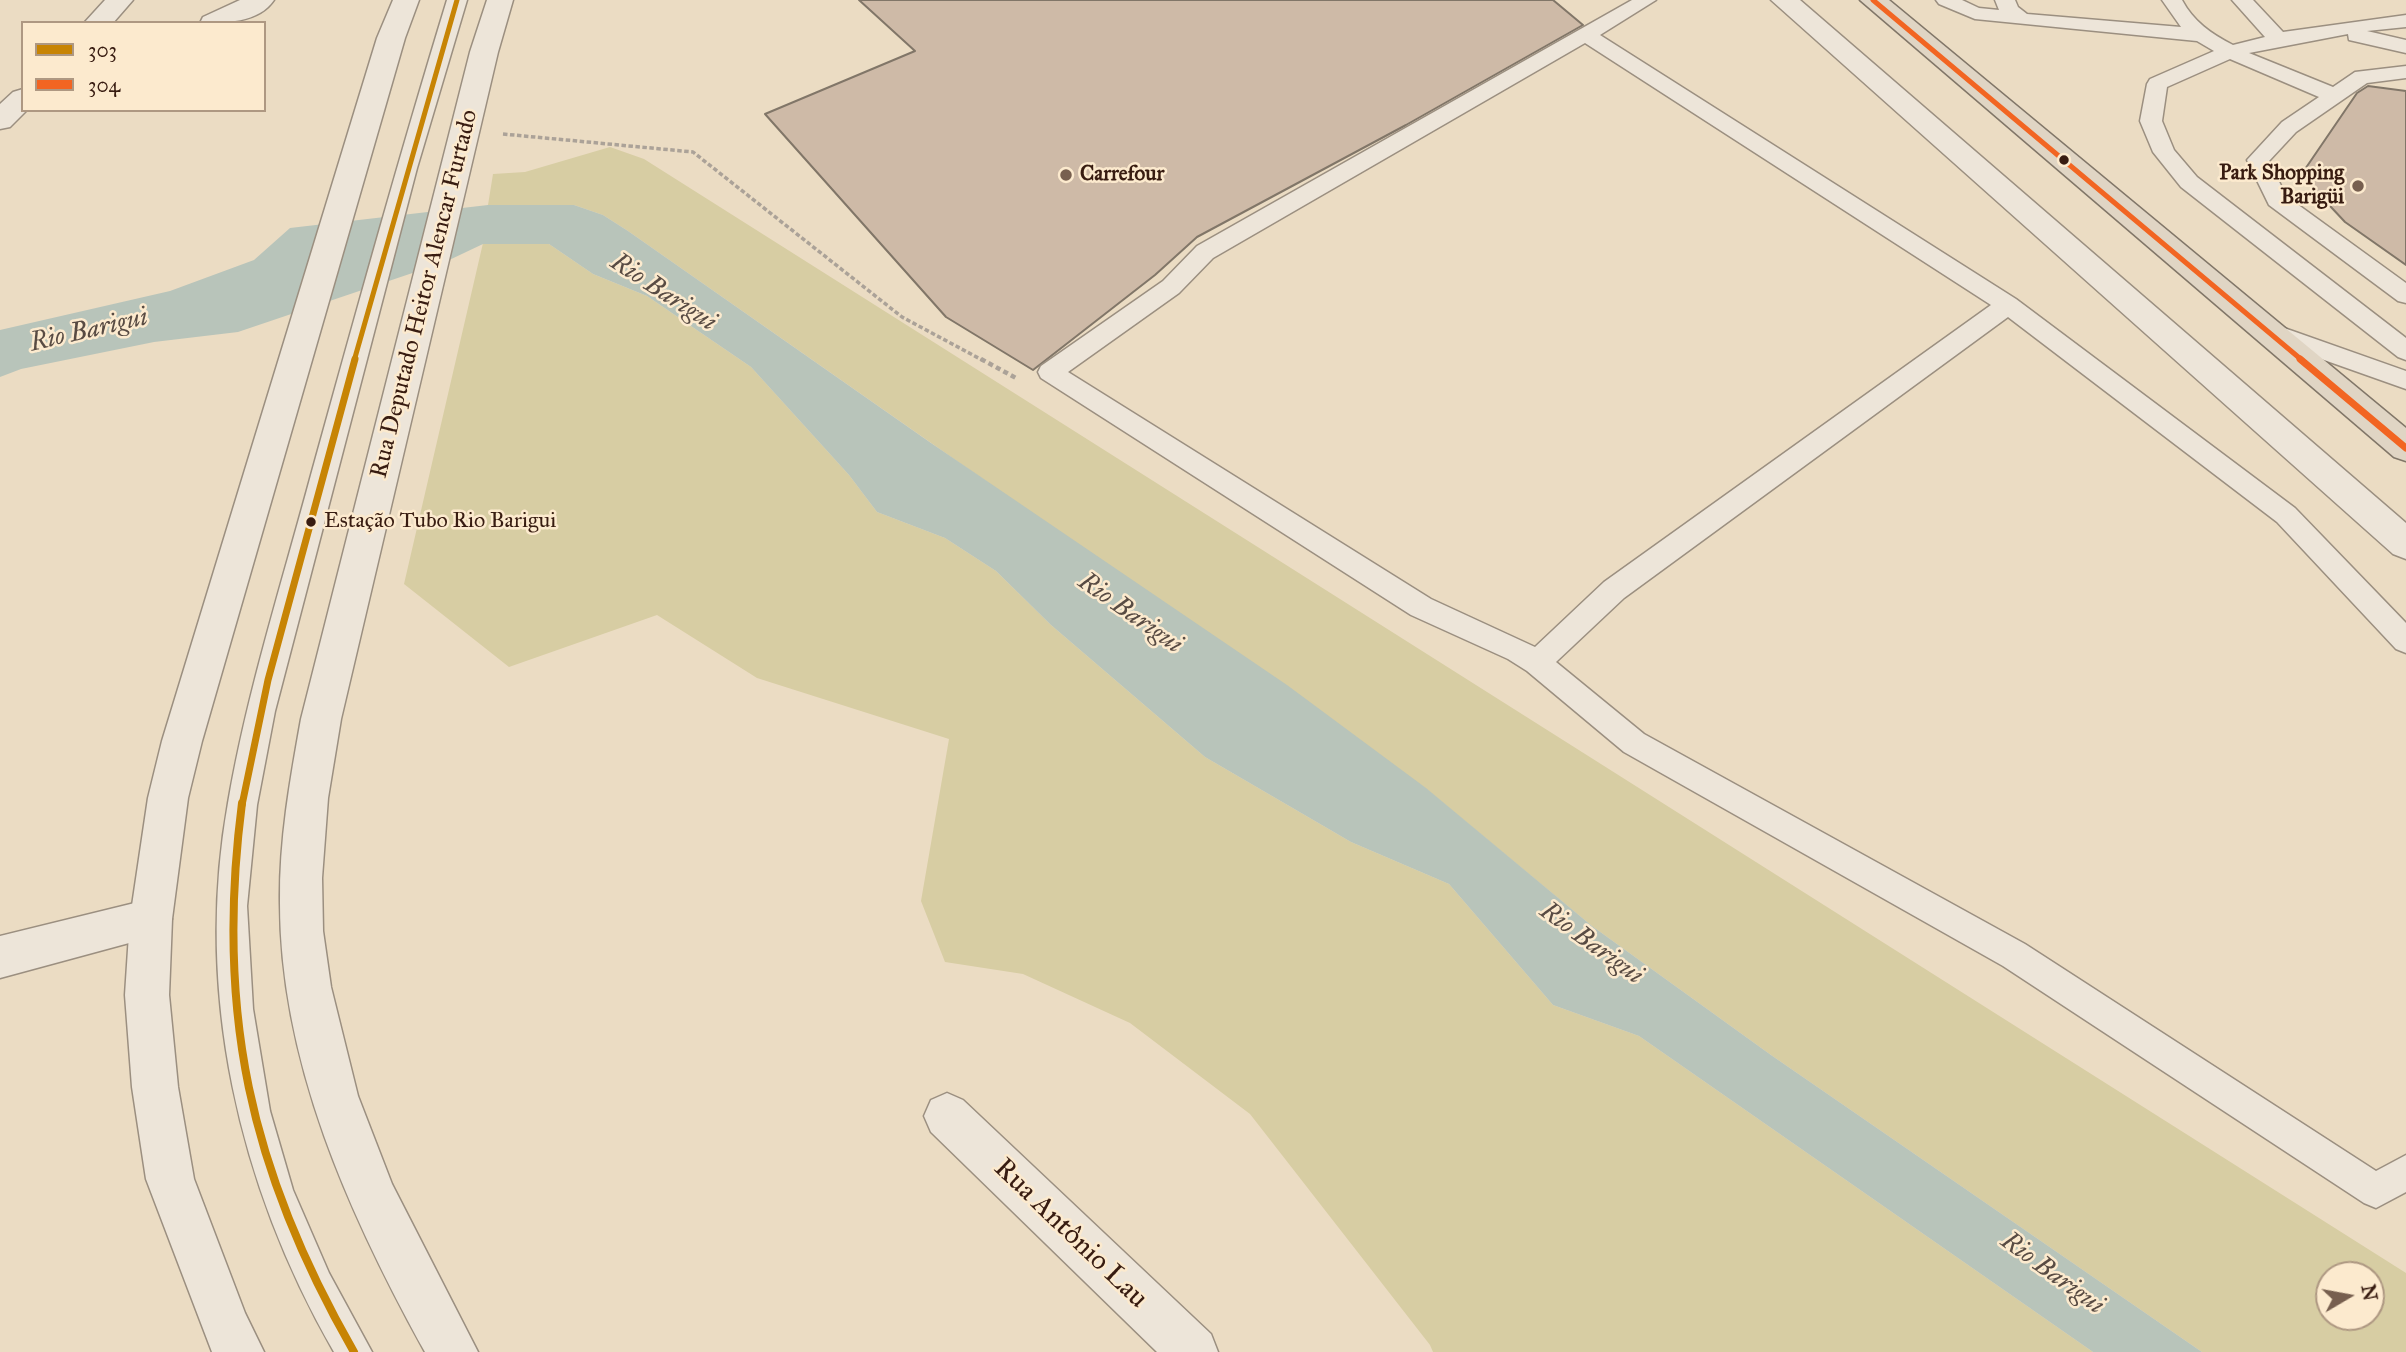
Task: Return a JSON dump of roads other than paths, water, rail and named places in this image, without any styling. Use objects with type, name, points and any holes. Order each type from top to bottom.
[{"type":"main road","points":[[1873,0],[2406,448]]},
{"type":"street","points":[[99,21],[120,0]]},
{"type":"street","points":[[217,21],[261,0]]},
{"type":"street","points":[[239,1352],[221,1315],[170,1179],[155,1087],[147,995],[151,919],[168,798],[182,741],[391,38],[406,0]]},
{"type":"street","name":"Rua Deputado Heitor Alencar Furtado","points":[[453,1352],[419,1292],[372,1195],[326,1073],[309,999],[302,928],[303,845],[314,754],[460,148],[500,0]]},
{"type":"street","points":[[1784,0],[2406,544]]},
{"type":"street","points":[[0,120],[21,100]]},
{"type":"street","points":[[0,957],[151,919]]},
{"type":"street","name":"Rua Antônio Lau","points":[[947,1116],[1193,1352]]},
{"type":"lane","points":[[354,1352],[316,1286],[276,1191],[257,1125],[237,1009],[232,906],[242,805],[261,711],[406,168],[457,0]]},
{"type":"lane","points":[[1646,0],[1205,252],[1171,287],[1051,372],[1421,607],[1518,651],[1537,663],[1634,743],[2014,956],[2376,1191],[2406,1172]]},
{"type":"lane","points":[[1946,0],[1975,13],[2200,35]]},
{"type":"lane","points":[[2006,0],[2009,10],[2022,19]]},
{"type":"lane","points":[[2172,0],[2183,20],[2200,35],[2231,52],[2335,96]]},
{"type":"lane","points":[[2242,0],[2277,38]]},
{"type":"lane","points":[[2406,21],[2277,38],[2188,66],[2157,85],[2151,121],[2164,152],[2189,182],[2406,351]]},
{"type":"lane","points":[[2311,32],[2380,39],[2406,47]]},
{"type":"lane","points":[[1585,34],[2008,304],[2286,515],[2406,641]]},
{"type":"lane","points":[[2406,72],[2362,77],[2289,127],[2259,160],[2277,200],[2406,295]]},
{"type":"lane","points":[[1537,663],[1614,590],[2008,304]]},
{"type":"lane","points":[[2266,331],[2406,380]]},
{"type":"water","name":"Rio Barigui","points":[[488,205],[574,205],[603,215],[628,231],[931,443],[1287,685],[1426,788],[1592,926],[1771,1055],[2202,1352],[2093,1352],[1639,1036],[1553,1005],[1449,884],[1351,842],[1205,757],[1051,625],[996,571],[945,538],[877,512],[849,475],[751,367],[647,296],[593,274],[549,244],[483,244],[445,262],[238,332],[154,342],[21,369],[0,377],[0,330],[170,291],[254,260],[290,228]]},
{"type":"place","name":"Carrefour","points":[[1066,175]]},
{"type":"place","name":"Park Shopping Barigüi","points":[[2358,186]]},
{"type":"place","name":"Estação Tubo Rio Barigui","points":[[311,522]]}]
